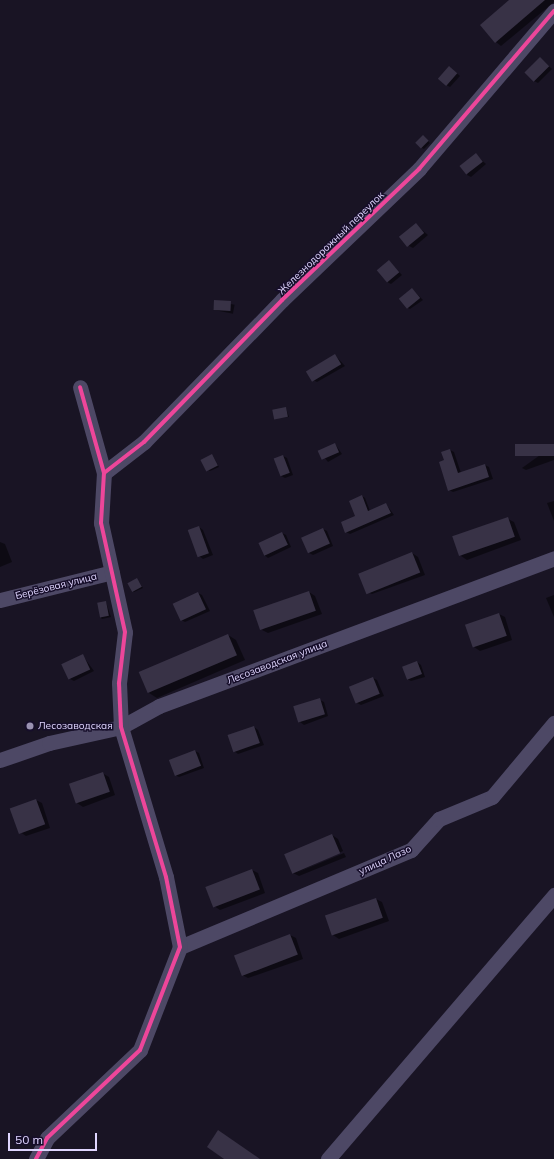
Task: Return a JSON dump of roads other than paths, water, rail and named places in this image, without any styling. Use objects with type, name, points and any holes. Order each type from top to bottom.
[{"type":"street","name":"Железнодорожный переулок","points":[[104,473],[144,442],[282,300],[419,169],[554,11]]},
{"type":"street","points":[[36,1159],[47,1138],[140,1050],[180,947],[166,877],[121,727],[119,683],[125,632],[101,523],[104,473],[80,387]]},
{"type":"street","name":"Лесозаводская улица","points":[[0,760],[49,743],[121,727],[159,706],[554,558]]},
{"type":"street","name":"Берёзовая улица","points":[[0,600],[112,572]]},
{"type":"street","name":"улица Лазо","points":[[180,947],[412,850],[439,819],[492,797],[554,723]]},
{"type":"street","points":[[328,1159],[554,895]]},
{"type":"place","name":"Лесозаводская","points":[[30,726]]}]
